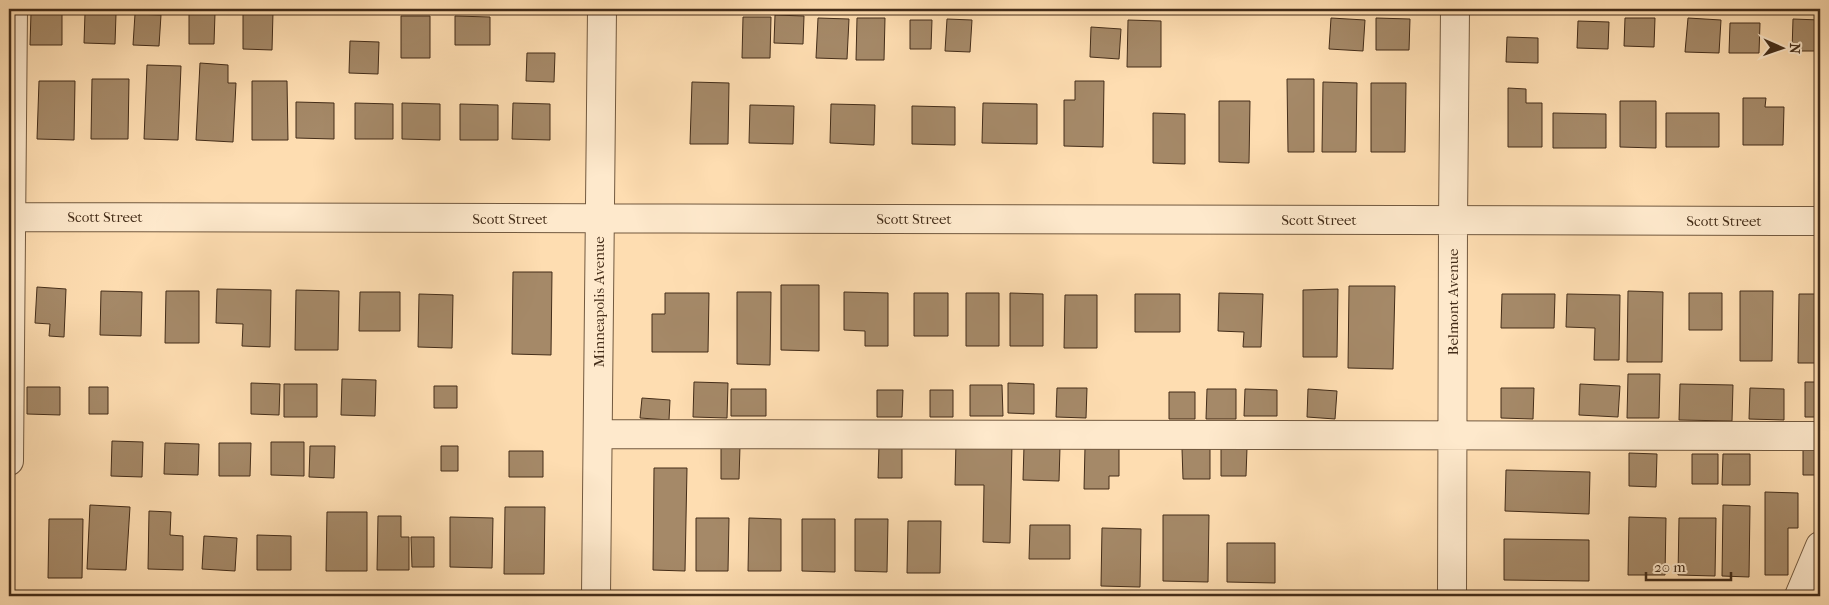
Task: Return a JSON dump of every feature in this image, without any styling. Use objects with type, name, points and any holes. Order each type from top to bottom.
[{"type":"street","points":[[9,461],[13,9]]},
{"type":"street","name":"Minneapolis Avenue","points":[[596,596],[602,9]]},
{"type":"street","name":"Belmont Avenue","points":[[1452,596],[1455,9]]},
{"type":"street","name":"Scott Street","points":[[10,217],[1820,221]]},
{"type":"street","points":[[598,434],[1820,436]]},
{"type":"street","points":[[1799,596],[1820,546]]},
{"type":"building","points":[[243,12],[273,12],[272,50],[243,49]]},
{"type":"building","points":[[31,13],[62,13],[62,45],[30,45]]},
{"type":"building","points":[[85,13],[116,14],[115,44],[84,43]]},
{"type":"building","points":[[189,13],[215,13],[214,44],[189,44]]},
{"type":"building","points":[[135,14],[161,15],[159,46],[133,45]]},
{"type":"building","points":[[775,15],[804,16],[803,44],[774,43]]},
{"type":"building","points":[[401,16],[430,16],[430,58],[401,58]]},
{"type":"building","points":[[455,16],[490,17],[490,45],[455,45]]},
{"type":"building","points":[[743,17],[771,17],[770,58],[742,58]]},
{"type":"building","points":[[818,18],[849,19],[847,59],[816,58]]},
{"type":"building","points":[[857,18],[885,18],[884,60],[856,60]]},
{"type":"building","points":[[1331,18],[1365,20],[1363,51],[1329,49]]},
{"type":"building","points":[[1376,18],[1410,19],[1409,50],[1376,50]]},
{"type":"building","points":[[1625,18],[1655,18],[1654,47],[1624,46]]},
{"type":"building","points":[[1688,18],[1721,20],[1719,53],[1685,52]]},
{"type":"building","points":[[947,19],[972,20],[970,52],[945,51]]},
{"type":"building","points":[[1793,19],[1820,20],[1820,51],[1792,51]]},
{"type":"building","points":[[910,20],[932,20],[931,49],[910,49]]},
{"type":"building","points":[[1128,20],[1161,21],[1161,67],[1127,67]]},
{"type":"building","points":[[1578,21],[1609,22],[1608,49],[1577,48]]},
{"type":"building","points":[[1730,23],[1760,23],[1759,53],[1729,53]]},
{"type":"building","points":[[1091,27],[1121,29],[1119,59],[1090,57]]},
{"type":"building","points":[[1507,37],[1538,38],[1538,63],[1506,62]]},
{"type":"building","points":[[350,41],[379,42],[378,74],[349,73]]},
{"type":"building","points":[[527,53],[555,53],[554,82],[526,81]]},
{"type":"building","points":[[200,63],[228,65],[228,83],[236,83],[233,142],[196,140]]},
{"type":"building","points":[[147,65],[181,66],[178,140],[144,139]]},
{"type":"building","points":[[92,79],[129,79],[128,139],[91,139]]},
{"type":"building","points":[[1287,79],[1314,79],[1314,152],[1288,152]]},
{"type":"building","points":[[39,81],[75,81],[74,140],[37,139]]},
{"type":"building","points":[[252,81],[287,81],[288,140],[252,140]]},
{"type":"building","points":[[1075,81],[1104,81],[1103,147],[1064,146],[1064,100],[1075,100]]},
{"type":"building","points":[[692,82],[729,83],[728,144],[690,144]]},
{"type":"building","points":[[1323,82],[1357,83],[1356,152],[1322,152]]},
{"type":"building","points":[[1371,83],[1406,83],[1405,152],[1371,152]]},
{"type":"building","points":[[1508,88],[1526,89],[1526,103],[1542,103],[1542,147],[1508,147]]},
{"type":"building","points":[[1743,98],[1766,98],[1765,107],[1784,107],[1783,145],[1743,145]]},
{"type":"building","points":[[1219,101],[1250,101],[1249,163],[1219,162]]},
{"type":"building","points":[[1620,101],[1656,101],[1656,148],[1620,147]]},
{"type":"building","points":[[296,102],[334,103],[334,139],[296,138]]},
{"type":"building","points":[[355,103],[393,104],[393,139],[355,139]]},
{"type":"building","points":[[402,103],[440,104],[440,140],[402,139]]},
{"type":"building","points":[[513,103],[550,104],[550,140],[512,139]]},
{"type":"building","points":[[983,103],[1037,104],[1037,144],[982,143]]},
{"type":"building","points":[[460,104],[498,105],[498,140],[460,140]]},
{"type":"building","points":[[831,104],[875,105],[874,145],[830,143]]},
{"type":"building","points":[[750,105],[794,106],[793,144],[749,143]]},
{"type":"building","points":[[912,106],[955,107],[955,145],[912,144]]},
{"type":"building","points":[[1153,113],[1185,114],[1185,164],[1153,163]]},
{"type":"building","points":[[1553,113],[1606,114],[1606,148],[1553,148]]},
{"type":"building","points":[[1666,113],[1719,113],[1719,147],[1666,147]]},
{"type":"building","points":[[513,272],[552,272],[551,355],[512,354]]},
{"type":"building","points":[[781,285],[819,285],[819,351],[781,350]]},
{"type":"building","points":[[1349,286],[1395,286],[1393,369],[1348,368]]},
{"type":"building","points":[[37,287],[66,289],[64,337],[49,336],[50,324],[35,323]]},
{"type":"building","points":[[217,289],[271,290],[270,347],[242,346],[243,324],[216,323]]},
{"type":"building","points":[[1338,289],[1337,357],[1303,357],[1303,290]]},
{"type":"building","points":[[296,290],[339,291],[338,350],[295,350]]},
{"type":"building","points":[[101,291],[142,292],[141,336],[100,335]]},
{"type":"building","points":[[166,291],[199,291],[199,343],[165,343]]},
{"type":"building","points":[[1628,291],[1663,292],[1662,362],[1627,362]]},
{"type":"building","points":[[1740,291],[1773,291],[1772,361],[1740,361]]},
{"type":"building","points":[[360,292],[400,292],[400,331],[359,331]]},
{"type":"building","points":[[737,292],[771,292],[770,365],[737,364]]},
{"type":"building","points":[[844,292],[888,293],[888,346],[865,346],[865,331],[844,330]]},
{"type":"building","points":[[665,293],[709,293],[708,352],[652,352],[652,314],[665,314]]},
{"type":"building","points":[[914,293],[948,293],[948,336],[914,336]]},
{"type":"building","points":[[966,293],[999,293],[999,346],[966,346]]},
{"type":"building","points":[[1010,293],[1043,294],[1043,346],[1010,346]]},
{"type":"building","points":[[1219,293],[1263,294],[1261,347],[1243,347],[1244,332],[1218,331]]},
{"type":"building","points":[[1689,293],[1722,293],[1722,330],[1689,330]]},
{"type":"building","points":[[419,294],[453,295],[452,348],[418,347]]},
{"type":"building","points":[[1135,294],[1180,294],[1180,332],[1135,332]]},
{"type":"building","points":[[1502,294],[1555,294],[1554,328],[1501,328]]},
{"type":"building","points":[[1567,294],[1620,295],[1619,360],[1594,360],[1595,328],[1566,327]]},
{"type":"building","points":[[1799,294],[1820,294],[1820,363],[1798,363]]},
{"type":"building","points":[[1065,295],[1097,295],[1097,348],[1064,348]]},
{"type":"building","points":[[1628,374],[1660,374],[1659,418],[1627,418]]},
{"type":"building","points":[[342,379],[376,380],[375,416],[341,415]]},
{"type":"building","points":[[694,382],[728,383],[727,418],[693,417]]},
{"type":"building","points":[[1805,382],[1820,382],[1820,417],[1805,417]]},
{"type":"building","points":[[251,383],[280,384],[279,415],[251,414]]},
{"type":"building","points":[[1008,383],[1034,384],[1034,414],[1008,413]]},
{"type":"building","points":[[284,384],[317,384],[317,417],[284,417]]},
{"type":"building","points":[[1580,384],[1620,386],[1618,417],[1579,415]]},
{"type":"building","points":[[1680,384],[1733,385],[1732,421],[1679,420]]},
{"type":"building","points":[[970,385],[1002,385],[1003,416],[970,416]]},
{"type":"building","points":[[434,386],[457,386],[457,408],[434,408]]},
{"type":"building","points":[[27,387],[60,387],[60,415],[27,414]]},
{"type":"building","points":[[89,387],[108,387],[108,414],[89,414]]},
{"type":"building","points":[[1057,388],[1087,388],[1086,418],[1056,417]]},
{"type":"building","points":[[1501,388],[1534,388],[1533,419],[1501,418]]},
{"type":"building","points":[[1750,388],[1784,389],[1784,420],[1749,419]]},
{"type":"building","points":[[731,389],[766,389],[766,416],[731,416]]},
{"type":"building","points":[[1207,389],[1236,389],[1236,419],[1206,419]]},
{"type":"building","points":[[1245,389],[1277,390],[1277,416],[1244,416]]},
{"type":"building","points":[[1308,389],[1337,391],[1335,419],[1307,417]]},
{"type":"building","points":[[877,390],[903,390],[902,417],[877,417]]},
{"type":"building","points":[[930,390],[953,390],[953,417],[930,417]]},
{"type":"building","points":[[1169,392],[1195,392],[1195,419],[1169,419]]},
{"type":"building","points":[[642,398],[670,400],[669,420],[640,418]]},
{"type":"building","points":[[112,441],[143,442],[142,477],[111,476]]},
{"type":"building","points":[[271,442],[304,442],[304,476],[271,475]]},
{"type":"building","points":[[956,442],[1012,444],[1010,543],[983,542],[984,485],[955,485]]},
{"type":"building","points":[[165,443],[199,444],[198,475],[164,474]]},
{"type":"building","points":[[219,443],[251,443],[250,476],[219,476]]},
{"type":"building","points":[[1803,444],[1820,445],[1820,475],[1803,475]]},
{"type":"building","points":[[721,445],[740,446],[739,479],[721,479]]},
{"type":"building","points":[[879,445],[902,446],[902,478],[878,478]]},
{"type":"building","points":[[310,446],[335,446],[334,478],[309,477]]},
{"type":"building","points":[[441,446],[458,446],[458,471],[441,471]]},
{"type":"building","points":[[1024,446],[1060,447],[1059,481],[1023,480]]},
{"type":"building","points":[[1085,447],[1119,448],[1119,476],[1109,476],[1109,489],[1084,489]]},
{"type":"building","points":[[1221,448],[1247,448],[1246,476],[1221,476]]},
{"type":"building","points":[[1182,449],[1210,449],[1210,479],[1183,479]]},
{"type":"building","points":[[509,451],[543,451],[543,477],[509,477]]},
{"type":"building","points":[[1629,453],[1657,454],[1656,487],[1629,486]]},
{"type":"building","points":[[1692,454],[1718,454],[1718,484],[1692,484]]},
{"type":"building","points":[[1723,454],[1750,454],[1750,485],[1722,485]]},
{"type":"building","points":[[654,468],[687,468],[685,571],[653,570]]},
{"type":"building","points":[[1506,470],[1590,472],[1589,514],[1505,511]]},
{"type":"building","points":[[1765,492],[1798,493],[1798,528],[1788,528],[1788,575],[1765,575]]},
{"type":"building","points":[[90,505],[130,507],[126,570],[87,569]]},
{"type":"building","points":[[1723,505],[1750,506],[1749,577],[1722,576]]},
{"type":"building","points":[[505,507],[545,507],[544,574],[504,574]]},
{"type":"building","points":[[149,511],[171,512],[170,535],[183,536],[183,570],[148,569]]},
{"type":"building","points":[[327,512],[367,512],[367,571],[326,571]]},
{"type":"building","points":[[1163,515],[1209,515],[1208,582],[1163,581]]},
{"type":"building","points":[[378,516],[401,516],[401,537],[409,537],[409,570],[377,570]]},
{"type":"building","points":[[450,517],[493,518],[492,568],[450,567]]},
{"type":"building","points":[[1629,517],[1666,518],[1665,575],[1628,575]]},
{"type":"building","points":[[696,518],[729,518],[728,571],[696,571]]},
{"type":"building","points":[[749,518],[781,519],[781,571],[748,571]]},
{"type":"building","points":[[1679,518],[1716,518],[1715,576],[1678,575]]},
{"type":"building","points":[[49,519],[83,519],[82,578],[48,578]]},
{"type":"building","points":[[802,519],[835,519],[835,572],[802,571]]},
{"type":"building","points":[[855,519],[888,519],[887,572],[855,571]]},
{"type":"building","points":[[908,521],[941,521],[940,573],[907,573]]},
{"type":"building","points":[[1030,525],[1070,525],[1070,559],[1029,559]]},
{"type":"building","points":[[1102,528],[1141,529],[1140,587],[1101,586]]},
{"type":"building","points":[[257,535],[291,536],[291,570],[257,570]]},
{"type":"building","points":[[204,536],[237,538],[235,571],[202,569]]},
{"type":"building","points":[[411,537],[434,537],[434,567],[412,567]]},
{"type":"building","points":[[1504,539],[1589,540],[1589,581],[1504,580]]},
{"type":"building","points":[[1227,543],[1275,543],[1275,583],[1227,582]]}]
